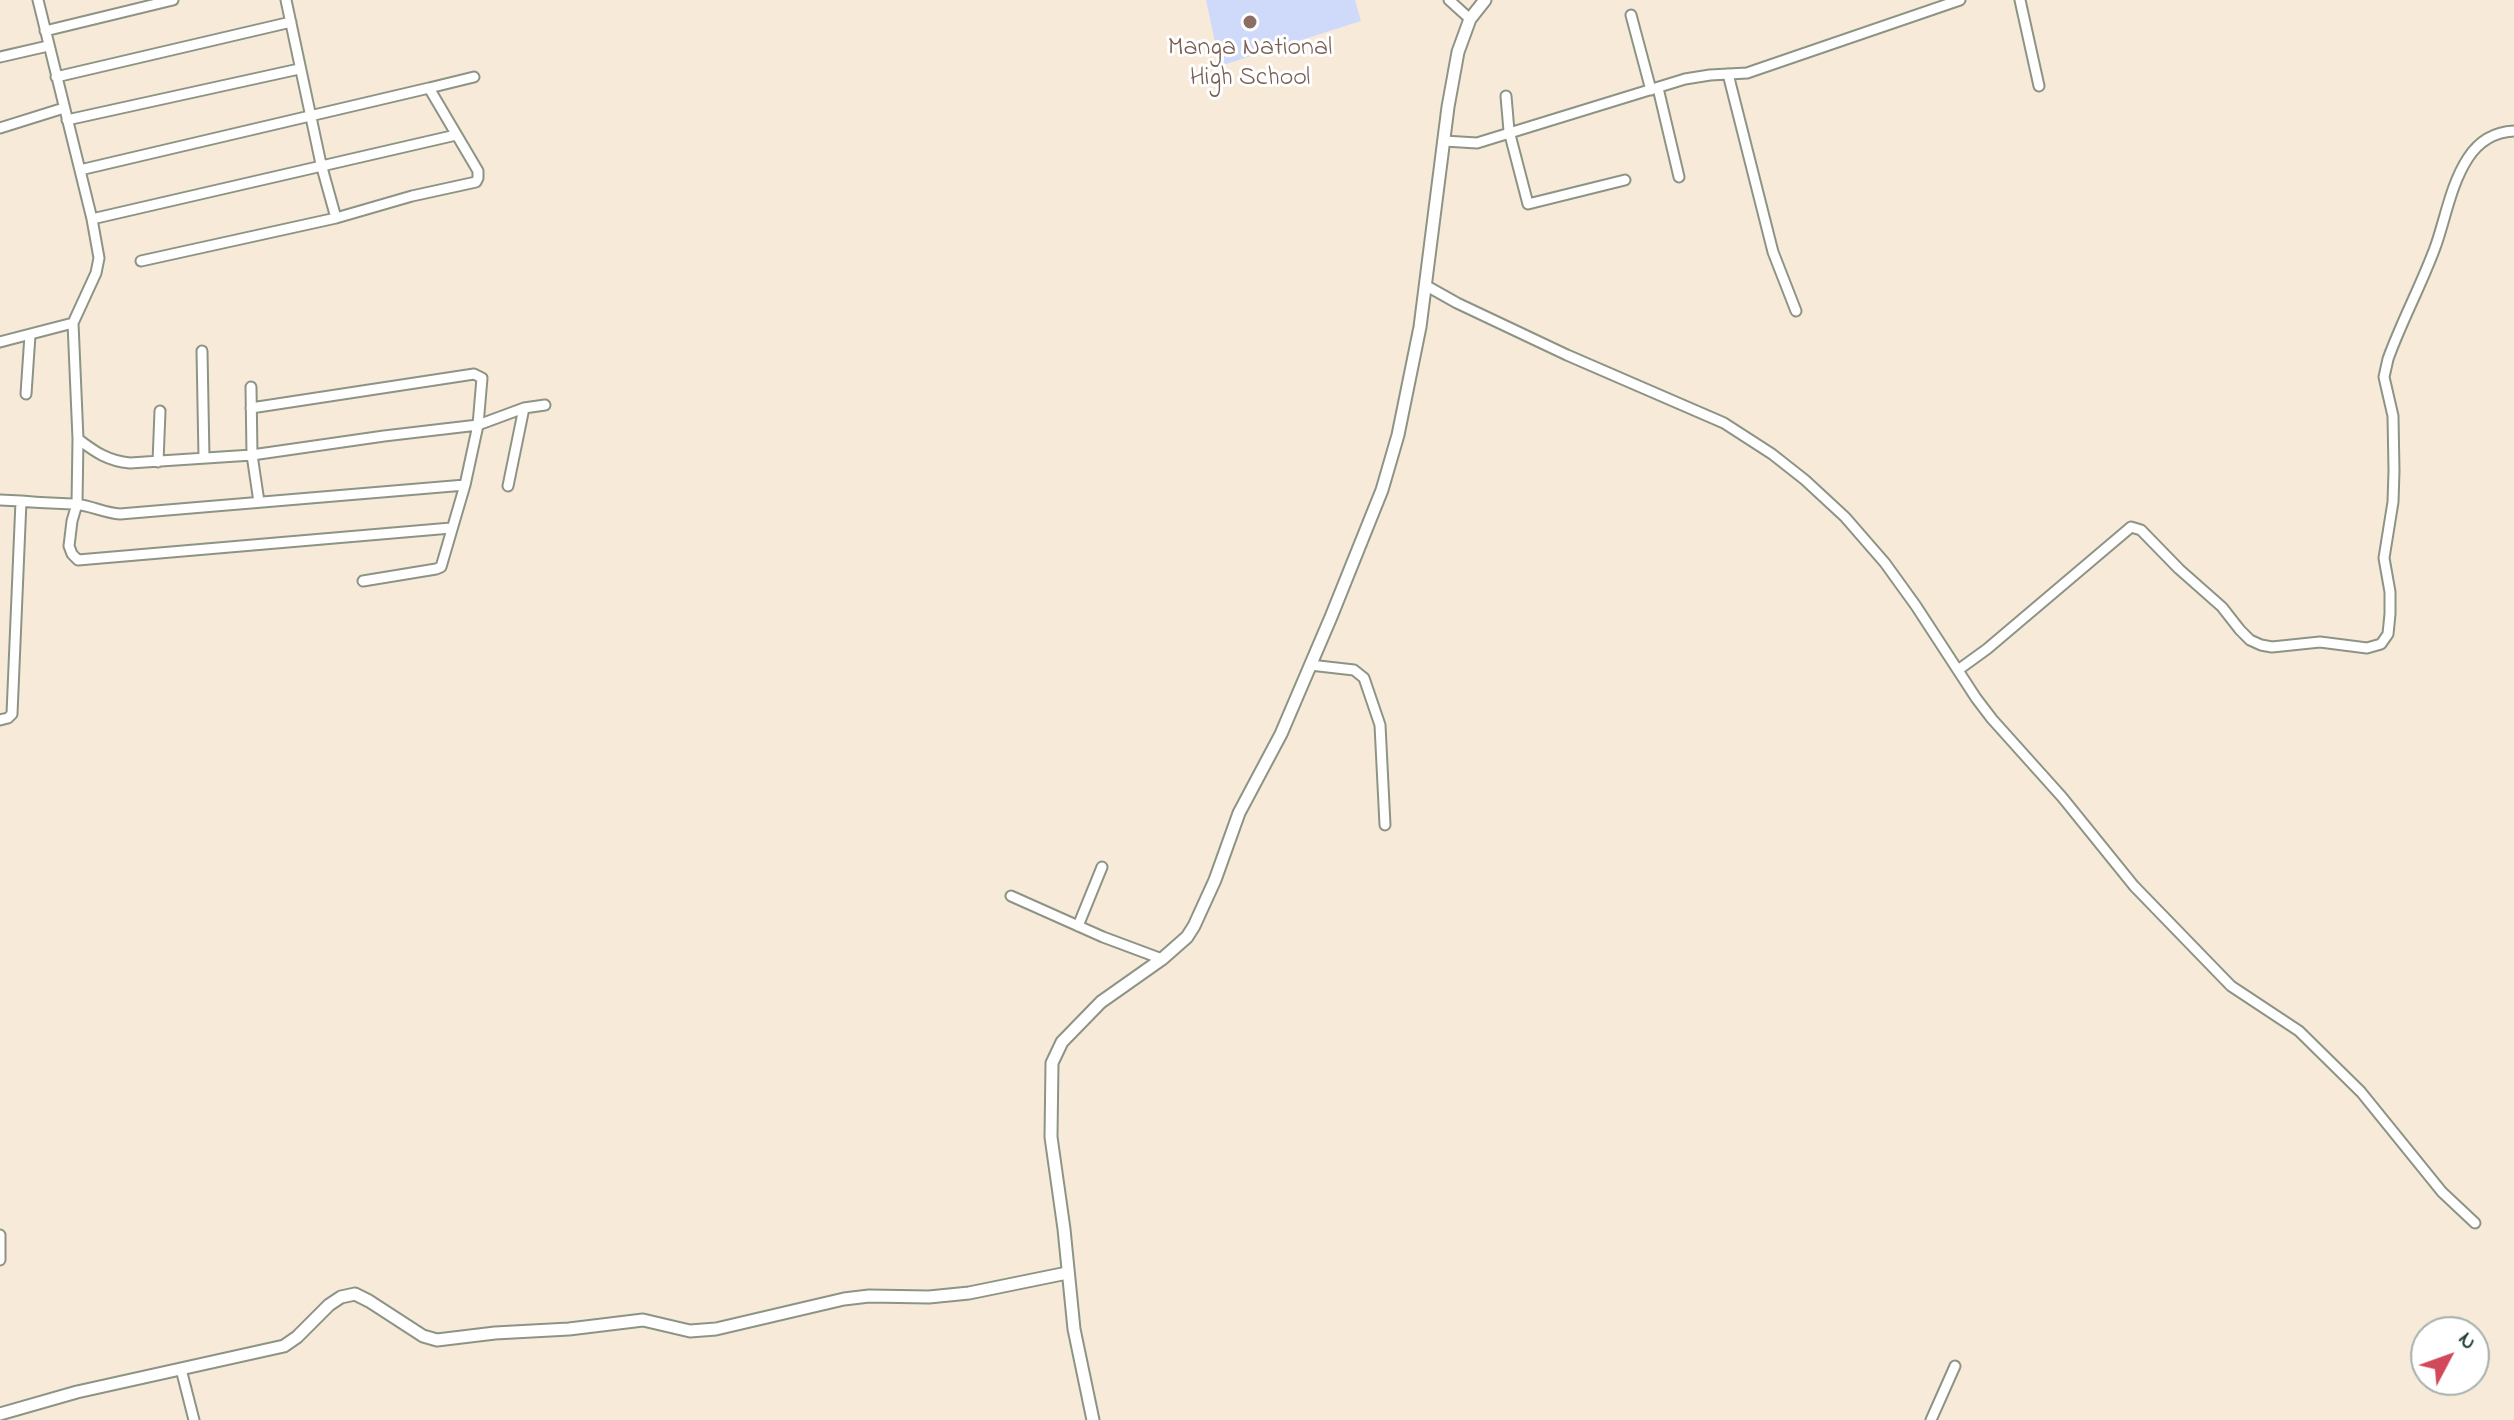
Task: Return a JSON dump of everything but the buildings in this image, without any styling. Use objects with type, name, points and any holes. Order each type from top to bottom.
[{"type":"street","points":[[38,0],[99,258],[73,323],[78,439],[77,504],[69,546],[72,554],[78,560],[451,528]]},
{"type":"street","points":[[45,31],[173,0]]},
{"type":"street","points":[[286,0],[299,69],[336,218]]},
{"type":"street","points":[[1449,0],[1470,19]]},
{"type":"street","points":[[1093,1420],[1074,1329],[1051,1137],[1052,1063],[1062,1042],[1101,1002],[1162,959],[1187,937],[1194,926],[1215,880],[1239,813],[1281,734],[1382,490],[1398,435],[1420,327],[1458,52],[1470,19],[1485,0]]},
{"type":"street","points":[[1444,141],[1477,143],[1696,77],[1747,73],[1960,0]]},
{"type":"street","points":[[2020,0],[2039,86]]},
{"type":"street","points":[[1631,15],[1679,177]]},
{"type":"street","points":[[56,77],[291,22]]},
{"type":"street","points":[[0,57],[48,46]]},
{"type":"street","points":[[67,120],[299,69]]},
{"type":"street","points":[[1728,74],[1773,252],[1796,311]]},
{"type":"street","points":[[80,170],[474,77]]},
{"type":"street","points":[[141,261],[336,218],[476,182],[478,171],[429,88]]},
{"type":"street","points":[[1506,96],[1509,131],[1528,204],[1625,180]]},
{"type":"street","points":[[0,128],[64,108]]},
{"type":"street","points":[[1958,670],[2131,527],[2141,530],[2222,607],[2250,640],[2272,647],[2320,642],[2367,648],[2381,644],[2388,634],[2390,614],[2384,558],[2393,502],[2394,471],[2393,416],[2384,377],[2388,359],[2468,157],[2480,143],[2493,135],[2514,131]]},
{"type":"street","points":[[92,219],[456,135]]},
{"type":"street","points":[[1425,285],[1567,355],[1724,423],[1805,480],[1845,517],[1885,563],[1984,709],[2062,797],[2134,886],[2231,986],[2291,1024],[2361,1092],[2442,1192],[2475,1223]]},
{"type":"street","points":[[0,342],[73,323]]},
{"type":"street","points":[[26,394],[30,335]]},
{"type":"street","points":[[202,351],[204,458]]},
{"type":"street","points":[[251,408],[478,374],[483,381],[478,425],[465,485],[439,568],[363,581]]},
{"type":"street","points":[[251,387],[252,455],[259,502]]},
{"type":"street","points":[[78,439],[102,457],[115,461],[158,462],[252,455],[478,425],[524,408],[545,405]]},
{"type":"street","points":[[508,486],[524,408]]},
{"type":"street","points":[[158,462],[160,411]]},
{"type":"street","points":[[0,500],[77,504],[120,514],[465,485]]},
{"type":"street","points":[[0,720],[12,714],[21,501]]},
{"type":"street","points":[[1310,665],[1354,670],[1364,678],[1380,725],[1385,825]]},
{"type":"street","points":[[1078,926],[1102,867]]},
{"type":"street","points":[[1011,896],[1162,959]]},
{"type":"street","points":[[0,1235],[0,1260]]},
{"type":"street","points":[[0,1414],[77,1392],[284,1346],[329,1305],[341,1297],[355,1294],[415,1332],[437,1340],[643,1320],[690,1331],[716,1329],[844,1299],[969,1293],[1067,1273]]},
{"type":"street","points":[[1931,1420],[1955,1366]]},
{"type":"street","points":[[181,1369],[194,1420]]},
{"type":"shaded area","name":"Manga National High School","points":[[1206,0],[1355,0],[1361,21],[1220,66]]},
{"type":"place","name":"Manga National High School","points":[[1250,22]]}]
